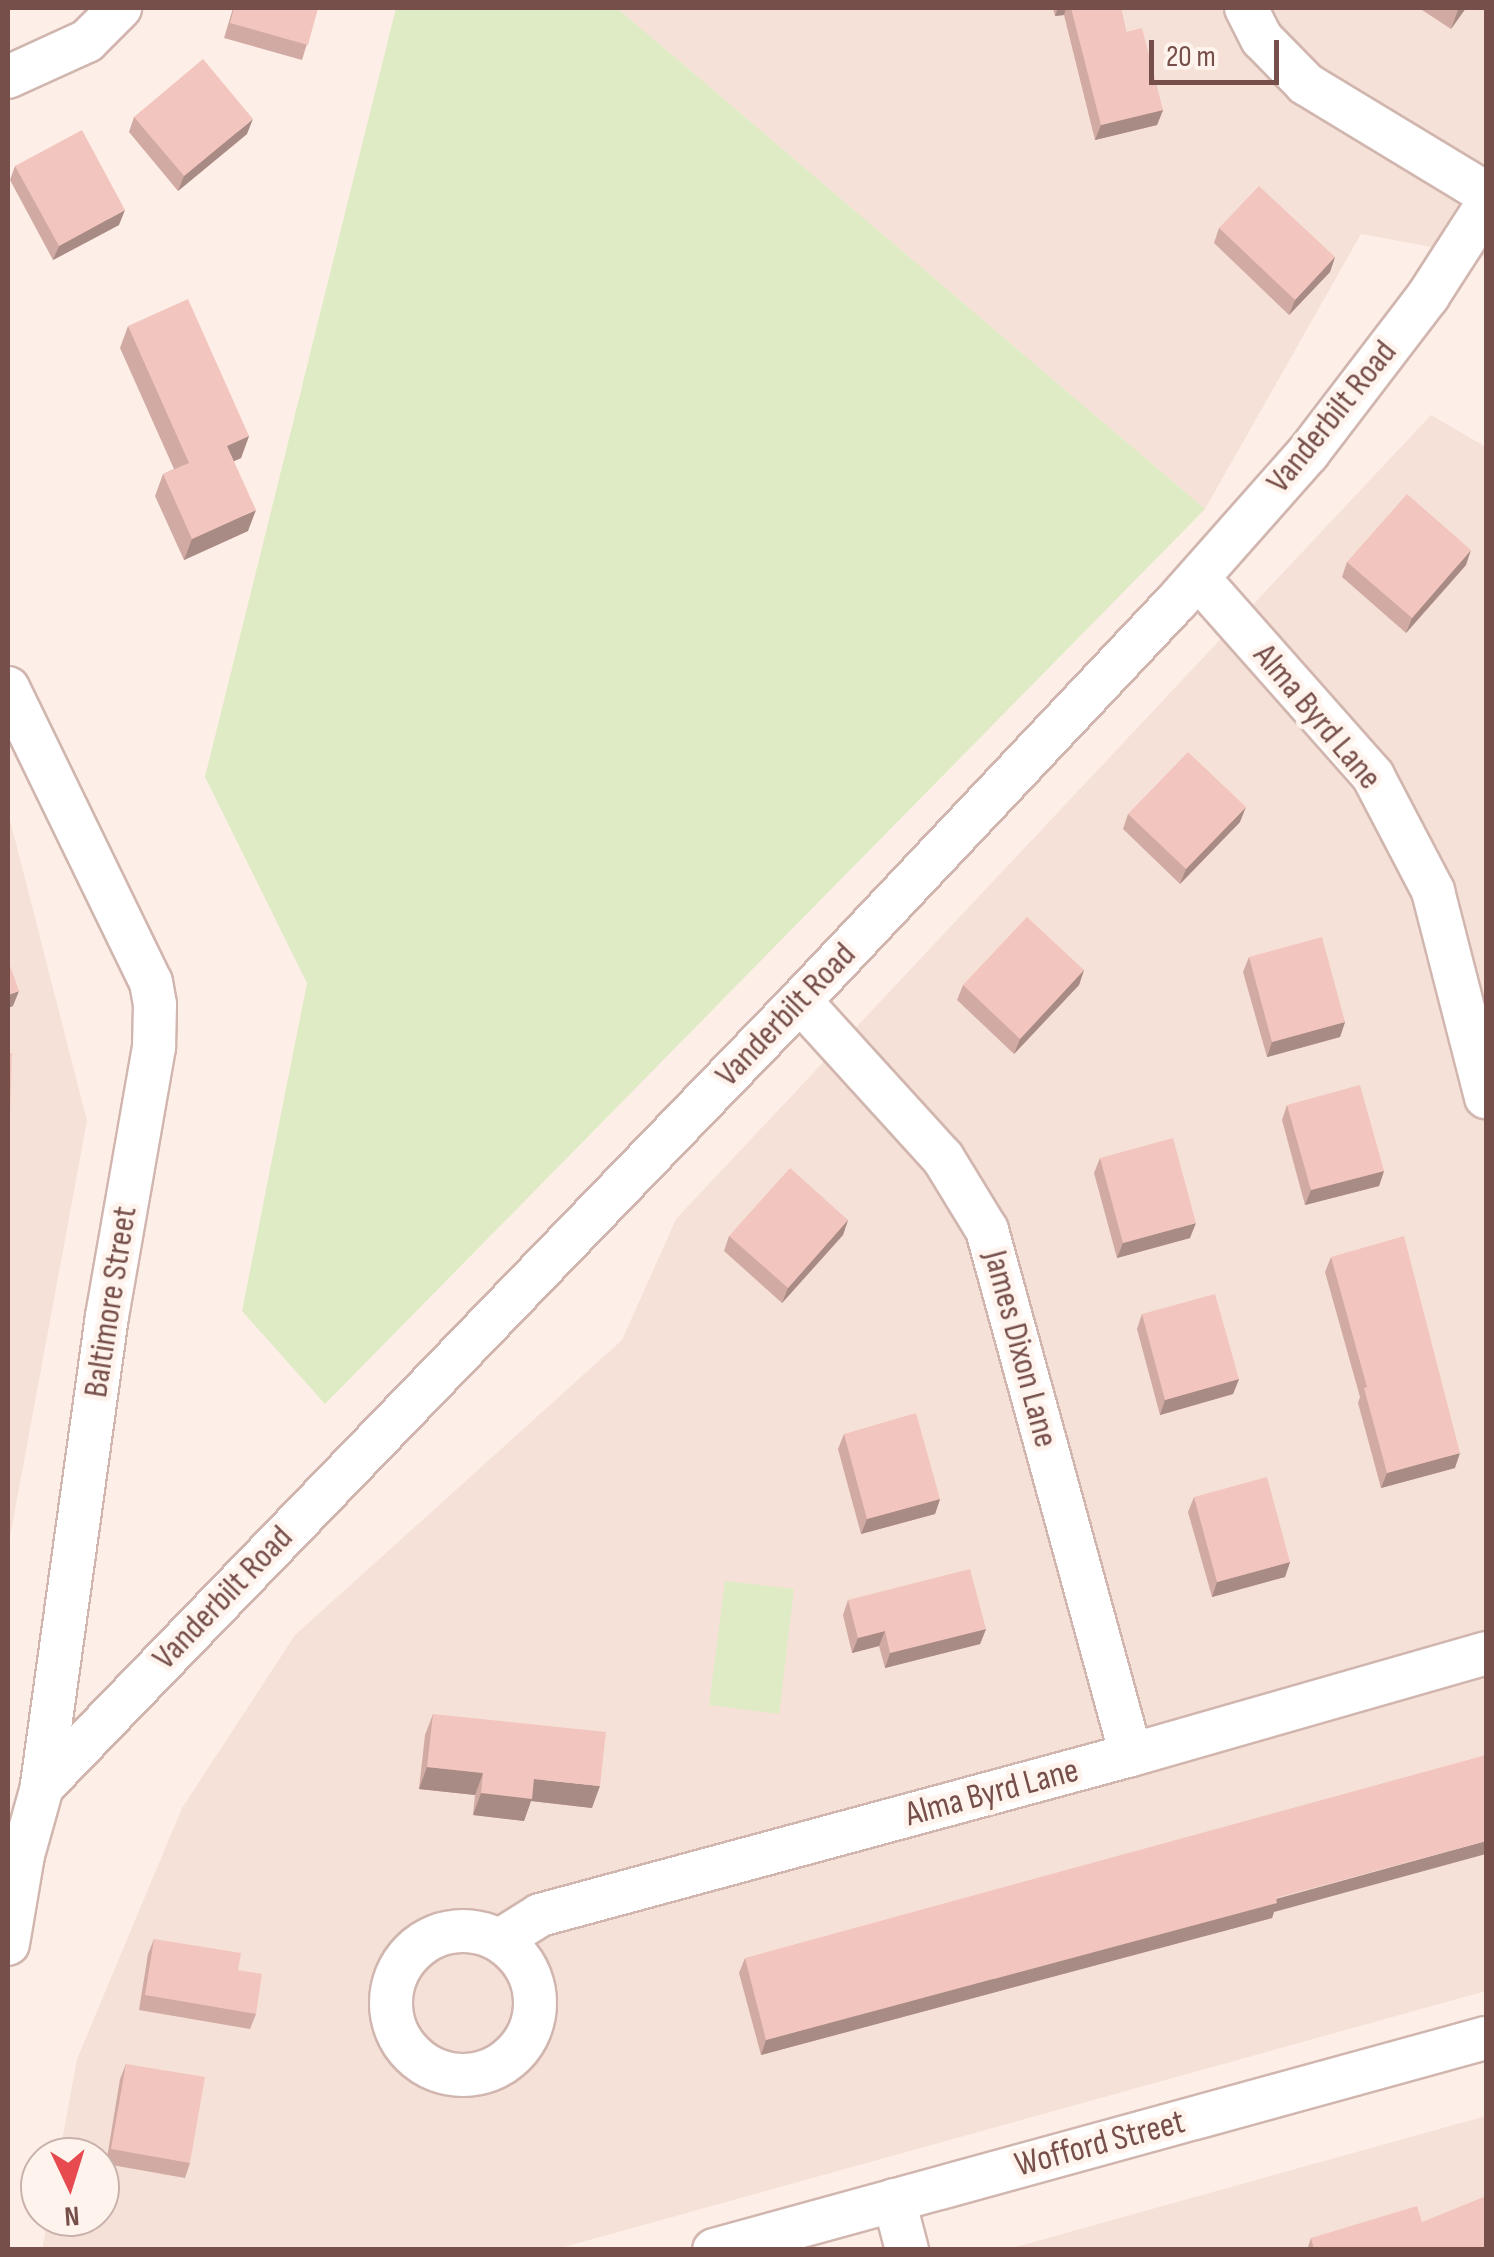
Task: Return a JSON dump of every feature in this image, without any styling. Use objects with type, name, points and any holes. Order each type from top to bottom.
[{"type":"street","points":[[8,77],[87,42],[120,8]]},
{"type":"street","points":[[1246,8],[1262,40],[1306,84],[1486,193]]},
{"type":"street","name":"Vanderbilt Road","points":[[42,1788],[800,1000],[1198,578],[1308,453],[1428,296],[1486,206]]},
{"type":"street","name":"Alma Byrd Lane","points":[[1198,578],[1373,776],[1432,892],[1486,1098]]},
{"type":"street","name":"Baltimore Street","points":[[8,688],[151,982],[155,1004],[154,1047],[107,1316],[42,1788],[23,1855],[8,1944]]},
{"type":"street","name":"James Dixon Lane","points":[[800,1000],[943,1158],[987,1230],[1131,1755]]},
{"type":"street","name":"Alma Byrd Lane","points":[[500,1940],[540,1915],[1131,1755],[1486,1653]]},
{"type":"street","name":"Wofford Street","points":[[714,2250],[1486,2038]]},
{"type":"street","points":[[894,2200],[907,2250]]},
{"type":"shaded area","points":[[617,8],[1486,8],[1486,257],[1361,234],[1205,509]]},
{"type":"shaded area","points":[[1431,415],[1486,447],[1486,1991],[557,2249],[42,2250],[44,2237],[120,2237],[120,2137],[63,2137],[77,2059],[182,1808],[295,1635],[622,1340],[676,1219]]},
{"type":"shaded area","points":[[8,812],[87,1121],[8,1548]]},
{"type":"shaded area","points":[[1486,2116],[1486,2249],[1005,2250],[1123,2217]]},
{"type":"green space","points":[[396,8],[617,8],[1205,509],[325,1404],[242,1311],[307,983],[205,777]]},
{"type":"green space","points":[[725,1581],[794,1589],[779,1714],[709,1705]]},
{"type":"building","points":[[234,8],[318,8],[308,45],[230,23]]},
{"type":"building","points":[[1071,8],[1121,8],[1126,32],[1142,28],[1163,110],[1101,125]]},
{"type":"building","points":[[203,59],[253,119],[184,176],[134,117]]},
{"type":"building","points":[[82,130],[125,210],[59,246],[15,166]]},
{"type":"building","points":[[1259,186],[1335,257],[1295,300],[1219,228]]},
{"type":"building","points":[[188,299],[249,436],[227,446],[256,510],[192,539],[163,474],[189,463],[128,326]]},
{"type":"building","points":[[1407,494],[1471,550],[1412,618],[1347,562]]},
{"type":"building","points":[[1188,752],[1246,807],[1186,869],[1128,814]]},
{"type":"building","points":[[1027,917],[1084,970],[1020,1039],[963,985]]},
{"type":"building","points":[[1322,937],[1345,1022],[1272,1042],[1249,957]]},
{"type":"building","points":[[8,960],[19,991],[8,995]]},
{"type":"building","points":[[8,1053],[12,1053],[10,1118],[8,1118]]},
{"type":"building","points":[[1360,1085],[1384,1171],[1311,1190],[1287,1105]]},
{"type":"building","points":[[1173,1138],[1196,1223],[1123,1243],[1100,1158]]},
{"type":"building","points":[[790,1168],[848,1220],[788,1288],[729,1236]]},
{"type":"building","points":[[1404,1236],[1460,1453],[1387,1473],[1331,1257]]},
{"type":"building","points":[[1215,1294],[1239,1379],[1165,1400],[1142,1314]]},
{"type":"building","points":[[916,1413],[940,1499],[867,1519],[844,1434]]},
{"type":"building","points":[[1267,1477],[1290,1562],[1217,1582],[1194,1497]]},
{"type":"building","points":[[970,1569],[986,1629],[890,1653],[885,1631],[858,1638],[848,1600]]},
{"type":"building","points":[[433,1714],[606,1732],[600,1786],[534,1779],[532,1799],[481,1793],[483,1773],[427,1767]]},
{"type":"building","points":[[1486,1755],[1486,1841],[1276,1898],[1277,1903],[766,2040],[745,1958]]},
{"type":"building","points":[[154,1939],[241,1953],[238,1970],[262,1974],[256,2014],[145,1995]]},
{"type":"building","points":[[126,2064],[205,2077],[190,2163],[120,2151],[120,2137],[113,2137]]},
{"type":"building","points":[[1486,2196],[1486,2250],[1314,2250],[1311,2238],[1417,2206],[1422,2222]]}]
